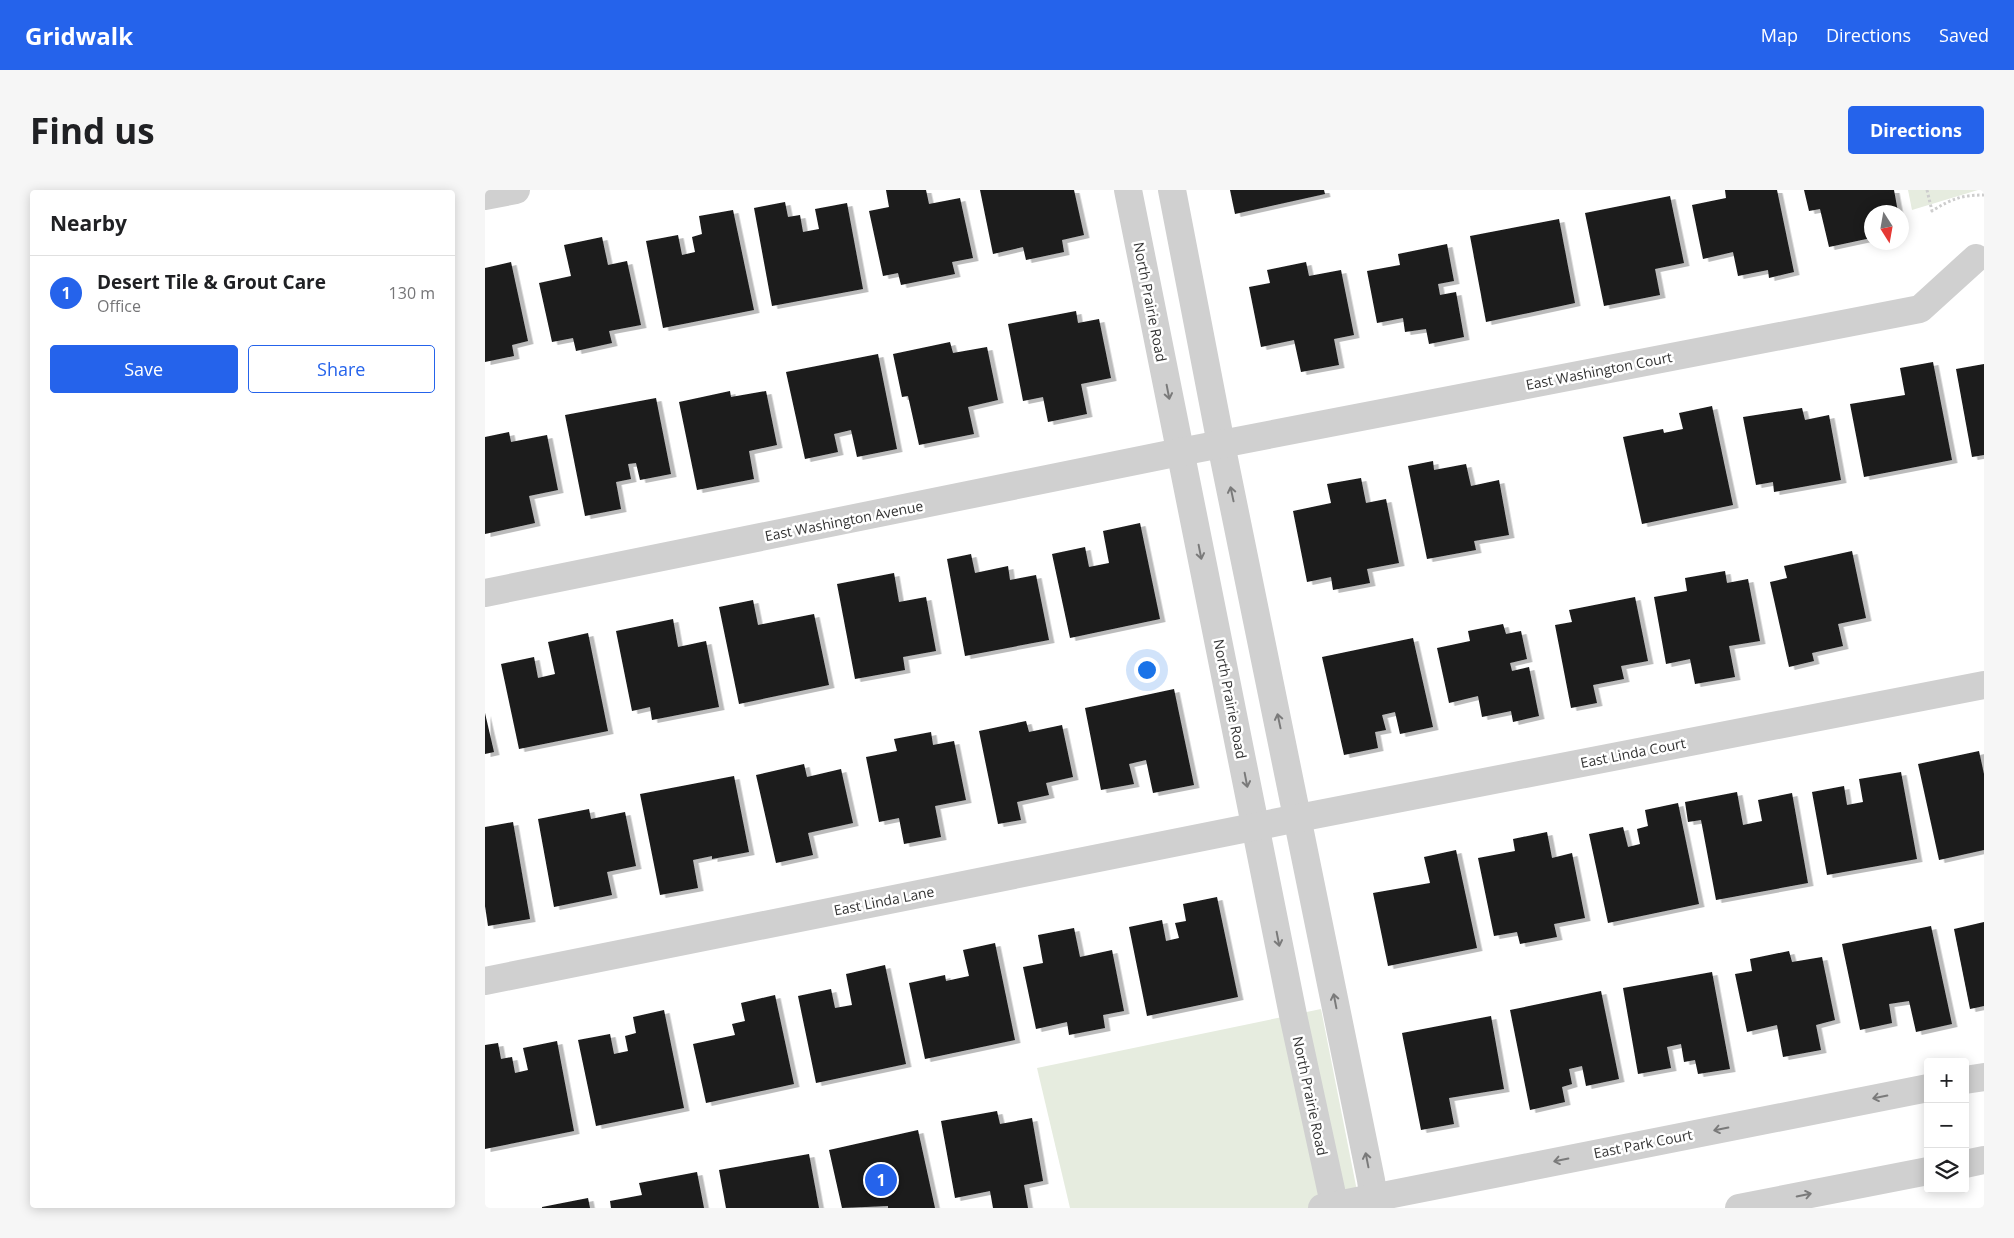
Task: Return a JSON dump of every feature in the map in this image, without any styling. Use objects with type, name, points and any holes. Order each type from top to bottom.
[{"type":"street","points":[[485,196],[516,190]]},
{"type":"street","name":"North Prairie Road","points":[[1128,190],[1201,448],[1291,820],[1350,1205]]},
{"type":"street","name":"North Prairie Road","points":[[1172,190],[1201,448],[1256,827],[1293,1015],[1350,1205]]},
{"type":"street","name":"East Washington Court","points":[[1201,448],[1920,309],[1976,258]]},
{"type":"street","name":"East Washington Avenue","points":[[485,594],[1201,448]]},
{"type":"street","name":"East Linda Court","points":[[1291,820],[1984,685]]},
{"type":"street","name":"East Linda Lane","points":[[485,981],[1291,820]]},
{"type":"street","points":[[1969,1079],[1984,1077]]},
{"type":"street","name":"East Park Court","points":[[1350,1205],[1924,1089]]},
{"type":"street","points":[[1969,1163],[1984,1160]]},
{"type":"street","points":[[1739,1208],[1924,1172]]},
{"type":"path","points":[[1927,190],[1932,211],[1948,201],[1965,195],[1984,195]]},
{"type":"shaded area","points":[[1908,190],[1978,190],[1912,210]]},
{"type":"shaded area","points":[[1321,1009],[1359,1201],[1322,1208],[1070,1208],[1037,1068]]},
{"type":"building","points":[[886,190],[926,190],[929,204],[960,198],[973,258],[952,262],[955,274],[901,285],[898,273],[883,276],[869,211],[889,207]]},
{"type":"building","points":[[980,190],[1074,190],[1084,235],[1062,240],[1064,252],[1026,260],[1023,247],[993,254]]},
{"type":"building","points":[[1230,190],[1324,190],[1325,194],[1235,214]]},
{"type":"building","points":[[1725,190],[1777,190],[1794,272],[1769,278],[1768,270],[1738,276],[1733,252],[1703,259],[1692,205],[1726,198]]},
{"type":"building","points":[[1804,190],[1894,190],[1897,205],[1864,205],[1864,240],[1829,247],[1820,209],[1809,211]]},
{"type":"building","points":[[1670,196],[1684,263],[1655,269],[1660,295],[1604,306],[1585,213]]},
{"type":"building","points":[[785,202],[788,217],[800,215],[803,232],[819,229],[815,209],[847,203],[863,289],[772,306],[754,208]]},
{"type":"building","points":[[733,210],[754,310],[663,328],[646,241],[678,235],[682,255],[695,252],[692,237],[702,234],[699,216]]},
{"type":"building","points":[[1559,219],[1575,303],[1486,322],[1470,236]]},
{"type":"building","points":[[602,237],[608,265],[627,261],[641,325],[609,331],[612,343],[576,351],[573,338],[552,342],[539,283],[571,276],[564,245]]},
{"type":"building","points":[[1447,244],[1454,281],[1438,284],[1440,295],[1456,292],[1464,337],[1429,344],[1426,329],[1405,332],[1403,318],[1377,323],[1367,271],[1400,265],[1398,254]]},
{"type":"building","points":[[511,262],[528,341],[512,345],[514,356],[485,362],[485,268]]},
{"type":"building","points":[[1306,262],[1309,276],[1341,270],[1354,335],[1334,339],[1339,365],[1301,372],[1294,340],[1261,347],[1249,287],[1270,283],[1267,270]]},
{"type":"building","points":[[1076,311],[1078,323],[1099,319],[1111,378],[1081,384],[1087,414],[1048,422],[1043,397],[1023,401],[1008,324]]},
{"type":"building","points":[[950,342],[953,353],[987,347],[998,400],[968,407],[974,434],[919,445],[908,396],[902,397],[893,354]]},
{"type":"building","points":[[878,354],[897,449],[857,457],[851,430],[834,434],[838,452],[805,459],[786,372]]},
{"type":"building","points":[[1933,362],[1952,460],[1864,477],[1850,404],[1905,395],[1900,368]]},
{"type":"building","points":[[1984,364],[1984,455],[1972,457],[1956,369]]},
{"type":"building","points":[[730,391],[731,397],[766,391],[777,445],[749,451],[754,479],[697,490],[679,402]]},
{"type":"building","points":[[656,398],[671,474],[640,480],[636,463],[628,464],[631,479],[616,482],[621,509],[585,516],[565,415]]},
{"type":"building","points":[[1712,406],[1733,505],[1642,524],[1623,437],[1663,429],[1664,433],[1683,429],[1679,413]]},
{"type":"building","points":[[1802,408],[1805,420],[1829,415],[1841,480],[1774,492],[1773,482],[1756,485],[1743,417]]},
{"type":"building","points":[[509,432],[511,442],[547,435],[558,490],[529,496],[535,523],[485,534],[485,437]]},
{"type":"building","points":[[1433,461],[1434,470],[1466,464],[1471,486],[1499,480],[1509,535],[1474,541],[1476,550],[1427,559],[1408,466]]},
{"type":"building","points":[[1361,478],[1366,503],[1386,499],[1399,563],[1367,569],[1370,583],[1333,590],[1331,577],[1307,582],[1293,511],[1331,503],[1327,484]]},
{"type":"building","points":[[1140,523],[1160,619],[1070,638],[1052,554],[1085,547],[1089,567],[1109,563],[1103,531]]},
{"type":"building","points":[[1852,551],[1866,618],[1838,624],[1843,646],[1812,653],[1814,661],[1789,667],[1770,582],[1787,578],[1784,566]]},
{"type":"building","points":[[971,554],[975,573],[1008,566],[1010,580],[1036,575],[1049,640],[965,656],[947,559]]},
{"type":"building","points":[[1725,571],[1727,583],[1748,579],[1760,641],[1729,646],[1735,677],[1695,684],[1690,659],[1666,664],[1654,597],[1687,591],[1685,578]]},
{"type":"building","points":[[894,573],[899,602],[926,597],[936,651],[903,657],[905,670],[855,679],[837,584]]},
{"type":"building","points":[[1635,597],[1648,661],[1621,666],[1624,679],[1593,685],[1597,703],[1571,708],[1555,625],[1572,622],[1569,610]]},
{"type":"building","points":[[753,600],[758,625],[814,614],[829,685],[739,704],[719,607]]},
{"type":"building","points":[[673,619],[678,647],[706,641],[719,707],[652,720],[650,707],[632,711],[616,631]]},
{"type":"building","points":[[1503,624],[1506,634],[1521,631],[1527,659],[1510,663],[1512,671],[1529,667],[1539,716],[1513,722],[1511,711],[1482,717],[1478,696],[1449,703],[1437,648],[1470,641],[1468,631]]},
{"type":"building","points":[[588,633],[608,731],[519,749],[501,664],[534,657],[538,678],[555,674],[548,642]]},
{"type":"building","points":[[1413,638],[1433,727],[1400,734],[1395,712],[1382,715],[1386,730],[1375,732],[1378,748],[1344,755],[1322,657]]},
{"type":"building","points":[[1174,689],[1194,785],[1153,793],[1146,760],[1129,764],[1134,784],[1101,790],[1085,708]]},
{"type":"building","points":[[485,713],[494,752],[485,754]]},
{"type":"building","points":[[1026,721],[1029,732],[1062,725],[1073,777],[1046,783],[1049,795],[1017,802],[1021,820],[998,824],[979,731]]},
{"type":"building","points":[[931,732],[933,745],[954,741],[966,800],[935,806],[941,837],[904,844],[899,818],[879,822],[866,757],[897,751],[894,739]]},
{"type":"building","points":[[1979,751],[1984,774],[1984,850],[1939,860],[1918,764]]},
{"type":"building","points":[[804,764],[807,777],[841,769],[853,823],[808,833],[813,855],[776,863],[756,775]]},
{"type":"building","points":[[1901,772],[1917,859],[1827,875],[1812,792],[1844,786],[1847,805],[1863,802],[1859,779]]},
{"type":"building","points":[[734,776],[749,852],[712,859],[712,856],[693,860],[698,888],[660,895],[640,794]]},
{"type":"building","points":[[1737,792],[1743,825],[1762,821],[1758,800],[1792,793],[1808,883],[1716,900],[1701,820],[1688,822],[1685,802]]},
{"type":"building","points":[[1678,803],[1699,904],[1608,923],[1589,834],[1623,827],[1628,847],[1640,844],[1637,829],[1648,826],[1645,810]]},
{"type":"building","points":[[589,809],[591,819],[625,812],[636,866],[607,872],[612,895],[554,907],[538,819]]},
{"type":"building","points":[[513,822],[530,919],[488,926],[485,906],[485,827]]},
{"type":"building","points":[[1547,832],[1552,858],[1572,853],[1585,918],[1554,924],[1557,937],[1520,944],[1517,932],[1494,936],[1478,858],[1515,851],[1513,839]]},
{"type":"building","points":[[1456,850],[1477,948],[1388,966],[1373,893],[1430,883],[1424,857]]},
{"type":"building","points":[[1217,897],[1238,997],[1147,1016],[1129,927],[1162,920],[1166,941],[1179,938],[1175,923],[1186,921],[1183,904]]},
{"type":"building","points":[[1984,922],[1984,1006],[1970,1009],[1954,929]]},
{"type":"building","points":[[1931,926],[1952,1024],[1916,1032],[1909,1001],[1889,1004],[1892,1023],[1860,1030],[1842,944]]},
{"type":"building","points":[[1074,928],[1080,957],[1112,950],[1124,1011],[1103,1015],[1105,1028],[1069,1035],[1067,1022],[1036,1029],[1023,967],[1043,963],[1038,935]]},
{"type":"building","points":[[995,943],[1015,1040],[925,1059],[909,983],[945,975],[946,981],[969,976],[963,950]]},
{"type":"building","points":[[1789,951],[1792,962],[1822,957],[1835,1020],[1816,1025],[1821,1050],[1783,1057],[1777,1025],[1747,1032],[1735,974],[1752,971],[1750,959]]},
{"type":"building","points":[[885,965],[906,1064],[816,1083],[798,996],[831,989],[835,1008],[852,1005],[846,974]]},
{"type":"building","points":[[1712,972],[1730,1069],[1698,1074],[1695,1060],[1684,1062],[1681,1044],[1667,1047],[1671,1068],[1638,1074],[1623,988]]},
{"type":"building","points":[[1601,991],[1619,1079],[1586,1086],[1582,1066],[1569,1069],[1572,1084],[1562,1087],[1565,1102],[1530,1110],[1510,1010]]},
{"type":"building","points":[[775,995],[794,1084],[706,1103],[693,1044],[735,1035],[732,1024],[745,1021],[741,1003]]},
{"type":"building","points":[[664,1010],[684,1108],[596,1126],[578,1040],[610,1034],[614,1054],[628,1051],[625,1036],[636,1033],[633,1017]]},
{"type":"building","points":[[1491,1016],[1504,1089],[1449,1098],[1454,1124],[1421,1130],[1402,1033]]},
{"type":"building","points":[[557,1041],[574,1131],[485,1149],[485,1045],[498,1043],[501,1059],[512,1057],[515,1073],[528,1070],[523,1048]]},
{"type":"building","points":[[997,1111],[1000,1124],[1032,1118],[1043,1181],[1024,1185],[1028,1208],[993,1208],[990,1191],[955,1198],[941,1121]]},
{"type":"building","points":[[918,1130],[935,1208],[888,1208],[888,1206],[842,1208],[829,1150]]},
{"type":"building","points":[[809,1154],[819,1208],[726,1208],[719,1170]]},
{"type":"building","points":[[697,1172],[704,1208],[611,1208],[610,1201],[642,1195],[639,1183]]},
{"type":"building","points":[[588,1198],[590,1208],[542,1208],[542,1207]]},
{"type":"place","name":"Desert Tile & Grout Care","points":[[881,1180]]}]
